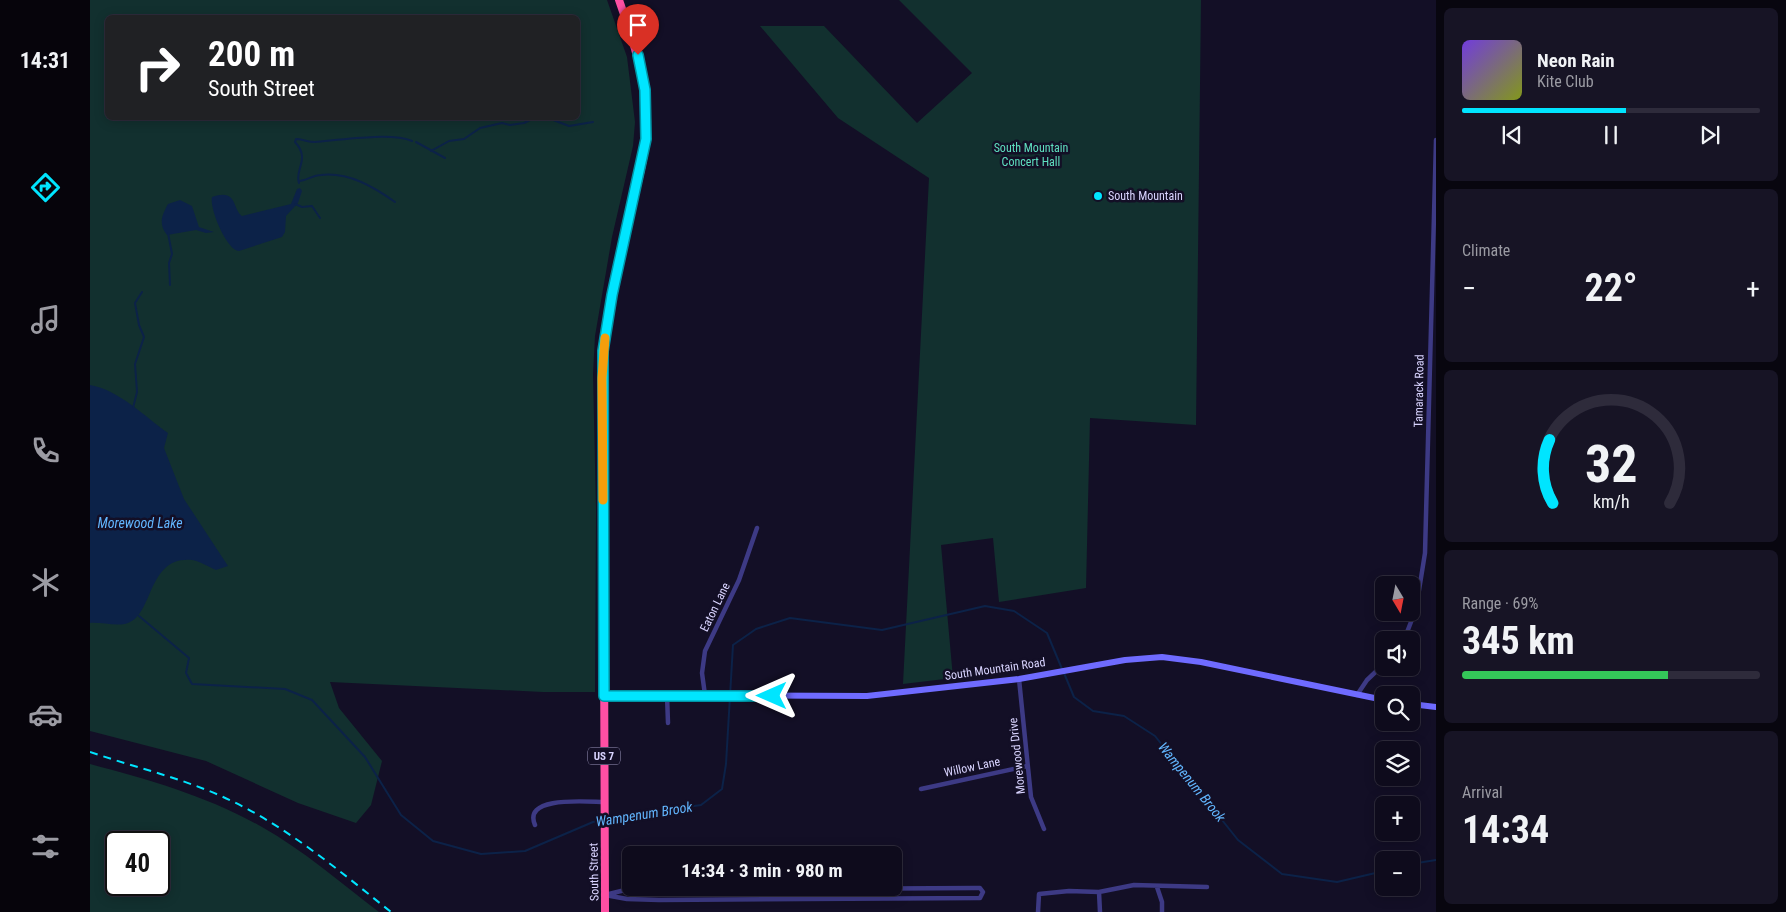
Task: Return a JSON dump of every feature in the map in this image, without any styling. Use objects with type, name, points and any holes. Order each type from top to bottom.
[{"type":"highway","name":"South Street","points":[[605,912],[603,351],[614,282],[641,167],[647,121],[645,90],[638,55],[619,0]]},
{"type":"street","name":"Tamarack Road","points":[[1407,631],[1416,609],[1425,553],[1436,140]]},
{"type":"street","name":"Eaton Lane","points":[[704,695],[702,673],[705,651],[739,580],[757,528]]},
{"type":"street","name":"South Mountain Road","points":[[604,696],[867,696],[1019,678],[1124,660],[1162,657],[1201,662],[1375,699]]},
{"type":"street","points":[[1357,696],[1367,680],[1375,672]]},
{"type":"street","name":"Morewood Drive","points":[[1019,678],[1033,806],[1044,829]]},
{"type":"street","points":[[667,695],[668,723]]},
{"type":"street","points":[[1420,705],[1436,707]]},
{"type":"street","name":"Willow Lane","points":[[921,789],[1028,766]]},
{"type":"street","points":[[535,825],[533,817],[535,812],[547,804],[604,802]]},
{"type":"street","points":[[1038,912],[1039,894],[1069,891],[1099,892],[1134,885],[1207,887]]},
{"type":"street","points":[[1157,887],[1162,902],[1162,912]]},
{"type":"street","points":[[605,895],[627,899],[803,900],[978,899],[983,894],[981,889],[976,888],[902,889]]},
{"type":"street","points":[[605,895],[622,891]]},
{"type":"street","points":[[1099,892],[1100,912]]},
{"type":"street","points":[[714,896],[714,900]]},
{"type":"street","points":[[803,896],[803,900]]},
{"type":"green space","points":[[90,0],[607,0],[627,57],[635,122],[633,146],[612,237],[595,336],[593,374],[596,510],[595,692],[543,692],[330,682],[339,708],[382,761],[371,805],[356,823],[298,803],[206,761],[90,731]]},
{"type":"green space","name":"South Mountain Concert Hall","points":[[899,0],[1201,0],[1196,425],[1090,418],[1086,588],[999,602],[993,538],[941,545],[953,678],[903,684],[929,178],[838,118],[760,26],[824,26],[917,123],[972,73]]},
{"type":"green space","points":[[90,764],[178,790],[241,816],[292,846],[379,912],[90,912]]},
{"type":"water","points":[[300,188],[302,191],[298,203],[286,216],[285,232],[282,237],[239,251],[229,244],[213,210],[212,197],[226,195],[230,197],[242,216],[291,204],[297,189]]},
{"type":"water","points":[[180,200],[192,206],[199,227],[214,232],[206,233],[196,230],[167,235],[162,223],[164,212],[168,204]]},
{"type":"water","name":"Morewood Lake","points":[[90,385],[111,392],[131,404],[168,433],[164,448],[184,499],[228,566],[216,570],[192,560],[177,561],[167,567],[159,576],[143,609],[136,618],[124,624],[90,623]]},
{"type":"waterway","points":[[431,151],[449,141],[464,139],[480,128],[502,123],[510,125],[524,123],[530,120]]},
{"type":"waterway","points":[[553,120],[569,126],[593,122]]},
{"type":"waterway","points":[[299,183],[298,178],[302,154],[295,142],[296,139],[315,142],[351,138],[392,137],[412,141]]},
{"type":"waterway","points":[[416,142],[445,158]]},
{"type":"waterway","points":[[299,181],[318,175],[351,178],[370,186],[395,202]]},
{"type":"waterway","points":[[295,204],[302,207],[312,206],[320,218]]},
{"type":"waterway","points":[[168,233],[172,254],[169,263],[170,285]]},
{"type":"waterway","points":[[133,408],[137,392],[135,364],[144,337],[139,325],[135,303],[142,292]]},
{"type":"waterway","name":"Wampenum Brook","points":[[608,819],[701,805],[722,789],[726,764],[733,645],[756,629],[790,618],[882,630],[985,606],[1014,611],[1047,633],[1062,669]]},
{"type":"waterway","name":"Wampenum Brook","points":[[139,616],[189,658],[186,673],[192,684],[285,689],[312,700],[365,757],[401,815],[433,841],[481,854],[525,851],[593,822],[603,820]]},
{"type":"waterway","name":"Wampenum Brook","points":[[1064,673],[1074,697],[1093,711],[1124,716],[1155,736],[1238,840],[1282,874],[1337,882],[1375,873]]},
{"type":"waterway","name":"Wampenum Brook","points":[[1420,863],[1436,860]]},
{"type":"railway","points":[[90,752],[189,783],[244,807],[309,848],[391,912]]},
{"type":"slow traffic","points":[[603,500],[602,378],[605,338]]},
{"type":"place","name":"South Mountain","points":[[1098,196]]},
{"type":"route","points":[[638,55],[645,90],[646,139],[612,295],[603,351],[602,589],[604,696],[772,696]]}]
